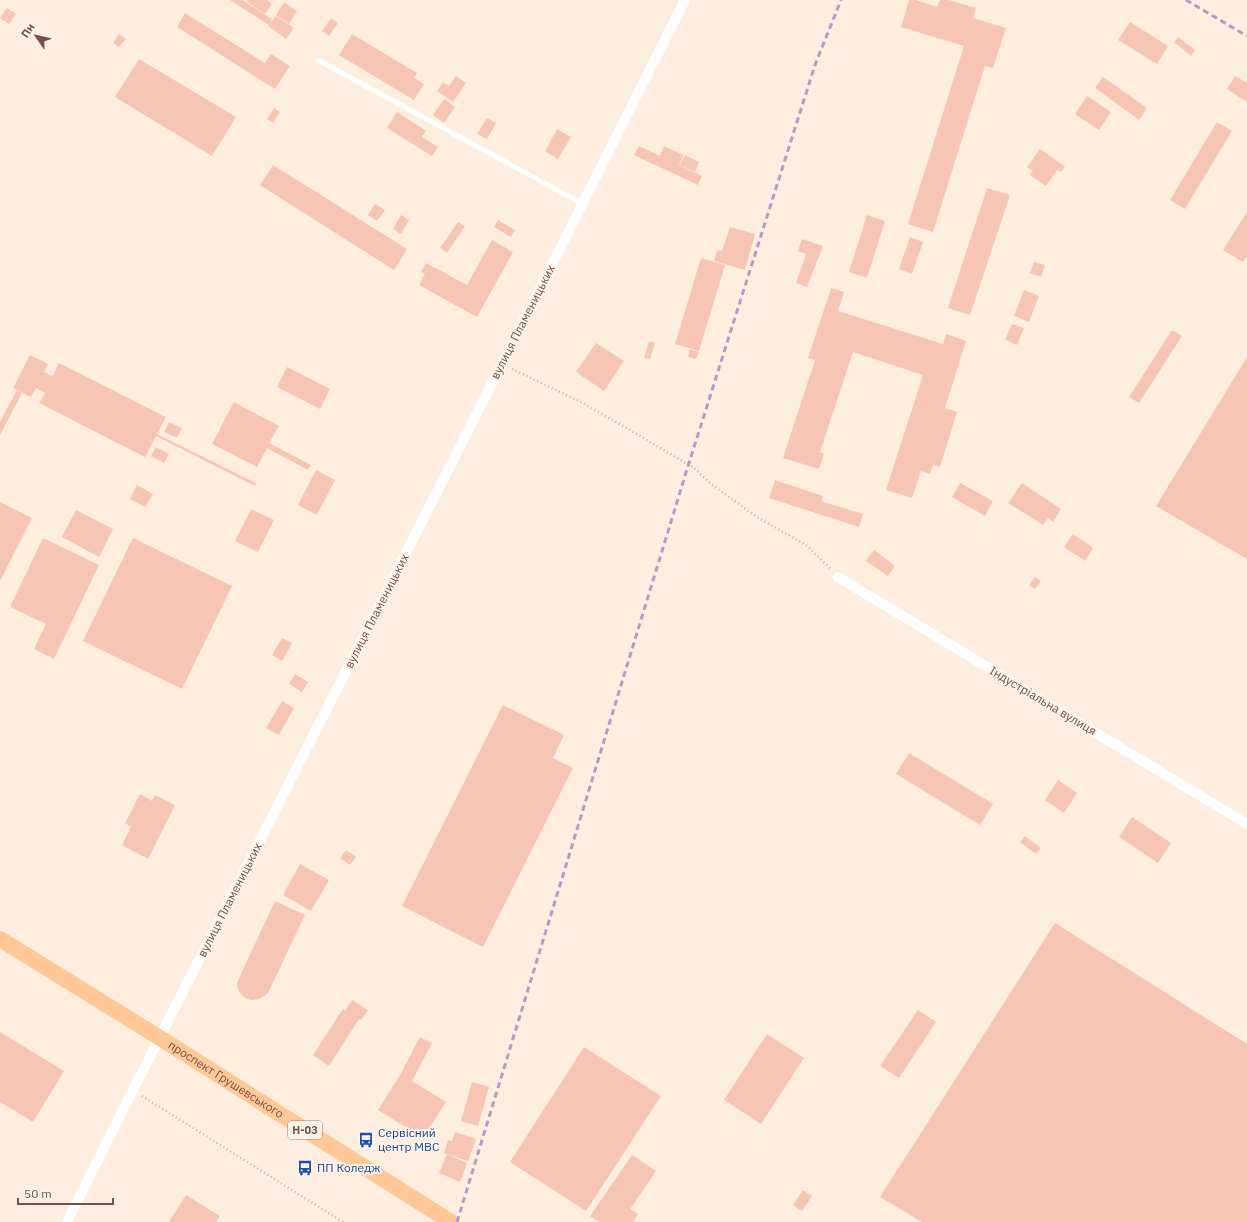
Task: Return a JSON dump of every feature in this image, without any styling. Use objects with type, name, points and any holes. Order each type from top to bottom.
[{"type":"main road","name":"проспект Грушевського","points":[[0,939],[451,1222]]},
{"type":"street","name":"вулиця Пламеницьких","points":[[67,1222],[686,0]]},
{"type":"street","name":"Індустріальна вулиця","points":[[838,577],[1247,824]]},
{"type":"lane","points":[[318,60],[583,204]]},
{"type":"path","points":[[502,364],[581,402],[694,468],[711,484],[757,517],[806,545],[838,577]]},
{"type":"path","points":[[133,1090],[343,1222]]},
{"type":"building","points":[[230,0],[242,0],[272,19],[269,25]]},
{"type":"building","points":[[248,0],[267,0],[272,4],[265,14],[247,2]]},
{"type":"building","points":[[909,0],[916,0],[937,7],[940,0],[949,0],[976,8],[973,18],[1006,28],[993,68],[985,66],[933,232],[908,224],[964,46],[901,27]]},
{"type":"building","points":[[284,2],[297,11],[289,24],[276,15]]},
{"type":"building","points":[[7,8],[16,14],[9,24],[0,18]]},
{"type":"building","points":[[185,13],[265,63],[271,54],[290,66],[275,89],[177,27]]},
{"type":"building","points":[[276,16],[294,28],[286,39],[268,26]]},
{"type":"building","points":[[331,18],[338,23],[329,36],[322,31]]},
{"type":"building","points":[[1130,22],[1168,46],[1157,64],[1118,40]]},
{"type":"building","points":[[119,34],[126,39],[119,47],[113,43]]},
{"type":"building","points":[[352,34],[417,73],[414,78],[424,84],[414,100],[339,55]]},
{"type":"building","points":[[1178,37],[1195,50],[1191,56],[1174,42]]},
{"type":"building","points":[[139,59],[236,117],[212,156],[115,97]]},
{"type":"building","points":[[456,76],[466,83],[453,102],[437,91],[443,82],[449,86]]},
{"type":"building","points":[[1235,76],[1247,83],[1247,102],[1227,89]]},
{"type":"building","points":[[1103,77],[1147,108],[1139,120],[1095,88]]},
{"type":"building","points":[[1087,96],[1111,112],[1099,130],[1075,114]]},
{"type":"building","points":[[444,99],[455,107],[444,123],[433,115]]},
{"type":"building","points":[[274,108],[280,112],[273,123],[267,119]]},
{"type":"building","points":[[397,112],[426,131],[422,137],[438,147],[432,156],[387,128]]},
{"type":"building","points":[[487,118],[496,123],[487,139],[477,134]]},
{"type":"building","points":[[1217,122],[1232,131],[1185,209],[1170,200]]},
{"type":"building","points":[[557,129],[571,137],[558,159],[545,151]]},
{"type":"building","points":[[639,146],[660,156],[664,146],[684,155],[679,165],[702,176],[698,185],[634,155]]},
{"type":"building","points":[[1040,149],[1065,167],[1061,172],[1057,170],[1046,186],[1030,175],[1033,171],[1027,167]]},
{"type":"building","points":[[685,155],[699,162],[695,172],[680,165]]},
{"type":"building","points":[[273,165],[407,249],[394,270],[260,185]]},
{"type":"building","points":[[987,188],[1010,195],[970,315],[948,308]]},
{"type":"building","points":[[375,204],[385,210],[377,221],[368,215]]},
{"type":"building","points":[[1247,212],[1247,256],[1243,262],[1223,250]]},
{"type":"building","points":[[401,215],[409,220],[401,234],[393,229]]},
{"type":"building","points":[[867,215],[885,221],[867,278],[849,272]]},
{"type":"building","points":[[498,220],[515,230],[511,237],[494,227]]},
{"type":"building","points":[[458,222],[465,226],[447,253],[440,248]]},
{"type":"building","points":[[730,227],[755,234],[745,270],[714,261],[717,250],[722,251]]},
{"type":"building","points":[[910,237],[923,242],[912,274],[899,269]]},
{"type":"building","points":[[802,239],[823,246],[807,287],[796,283],[806,254],[798,251]]},
{"type":"building","points":[[492,240],[513,252],[477,317],[419,285],[425,274],[421,272],[426,263],[467,285]]},
{"type":"building","points":[[701,258],[725,265],[699,351],[675,344]]},
{"type":"building","points":[[1034,262],[1045,265],[1041,277],[1030,273]]},
{"type":"building","points":[[831,288],[844,292],[838,311],[943,344],[946,334],[966,341],[945,408],[957,412],[940,467],[933,465],[930,474],[921,471],[912,498],[886,490],[923,375],[853,352],[820,452],[824,454],[819,469],[783,458],[815,360],[808,358]]},
{"type":"building","points":[[1024,290],[1039,296],[1029,322],[1014,316]]},
{"type":"building","points":[[1012,324],[1024,328],[1017,345],[1005,340]]},
{"type":"building","points":[[1172,330],[1182,336],[1139,403],[1129,397]]},
{"type":"building","points":[[649,341],[655,343],[650,359],[644,358]]},
{"type":"building","points":[[596,343],[624,361],[604,391],[576,372]]},
{"type":"building","points":[[690,349],[699,352],[696,359],[688,357]]},
{"type":"building","points":[[30,355],[48,364],[44,372],[53,376],[59,363],[166,417],[157,434],[256,483],[255,486],[156,436],[145,457],[39,403],[45,393],[36,388],[31,397],[13,388]]},
{"type":"building","points":[[1247,357],[1247,559],[1156,506]]},
{"type":"building","points":[[287,367],[330,389],[320,409],[277,387]]},
{"type":"building","points":[[17,390],[22,393],[0,435],[0,422]]},
{"type":"building","points":[[234,402],[279,426],[269,443],[311,465],[308,470],[267,448],[257,467],[212,444]]},
{"type":"building","points":[[169,422],[182,428],[177,438],[164,432]]},
{"type":"building","points":[[156,447],[169,454],[164,463],[151,456]]},
{"type":"building","points":[[316,470],[335,480],[317,515],[298,505]]},
{"type":"building","points":[[775,480],[823,496],[821,501],[863,514],[859,527],[769,498]]},
{"type":"building","points":[[960,483],[993,501],[985,516],[952,497]]},
{"type":"building","points":[[1022,483],[1061,509],[1053,522],[1048,518],[1043,525],[1008,503]]},
{"type":"building","points":[[137,485],[153,494],[145,507],[130,499]]},
{"type":"building","points":[[0,502],[32,518],[0,581]]},
{"type":"building","points":[[251,509],[274,520],[258,552],[235,541]]},
{"type":"building","points":[[76,510],[113,529],[99,557],[62,537]]},
{"type":"building","points":[[1073,534],[1093,548],[1085,561],[1064,547]]},
{"type":"building","points":[[43,538],[99,565],[54,659],[34,649],[46,624],[10,607]]},
{"type":"building","points":[[133,538],[232,586],[182,689],[83,641]]},
{"type":"building","points":[[874,550],[895,566],[888,576],[866,561]]},
{"type":"building","points":[[1035,577],[1041,581],[1035,589],[1029,585]]},
{"type":"building","points":[[282,638],[292,643],[282,661],[272,655]]},
{"type":"building","points":[[295,674],[308,682],[302,692],[289,684]]},
{"type":"building","points":[[282,701],[294,708],[279,735],[266,728]]},
{"type":"building","points":[[503,705],[564,735],[553,758],[573,768],[483,947],[402,906]]},
{"type":"building","points":[[909,753],[993,804],[980,825],[896,774]]},
{"type":"building","points":[[1058,780],[1077,793],[1064,813],[1045,800]]},
{"type":"building","points":[[140,794],[152,801],[155,795],[175,805],[148,859],[122,845],[131,827],[125,823]]},
{"type":"building","points":[[1132,817],[1171,843],[1158,863],[1119,837]]},
{"type":"building","points":[[1025,836],[1041,848],[1036,854],[1020,842]]},
{"type":"building","points":[[346,850],[356,857],[350,865],[340,858]]},
{"type":"building","points":[[300,864],[329,880],[311,911],[283,895]]},
{"type":"building","points":[[275,901],[305,915],[269,991],[265,996],[259,999],[247,999],[238,990],[237,984]]},
{"type":"building","points":[[1055,923],[1247,1044],[1247,1222],[922,1222],[880,1197]]},
{"type":"building","points":[[352,1000],[368,1010],[361,1020],[359,1019],[329,1066],[313,1055],[343,1009],[345,1011]]},
{"type":"building","points":[[918,1010],[936,1022],[899,1078],[880,1066]]},
{"type":"building","points":[[0,1032],[64,1071],[33,1122],[0,1102]]},
{"type":"building","points":[[767,1034],[804,1058],[761,1124],[724,1100]]},
{"type":"building","points":[[420,1037],[432,1043],[412,1081],[446,1102],[423,1138],[378,1110],[400,1075]]},
{"type":"building","points":[[584,1047],[661,1096],[586,1211],[510,1162]]},
{"type":"building","points":[[472,1082],[489,1087],[478,1126],[461,1121]]},
{"type":"building","points":[[455,1132],[476,1139],[468,1161],[444,1153],[448,1140],[452,1141]]},
{"type":"building","points":[[447,1154],[467,1163],[460,1182],[439,1173]]},
{"type":"building","points":[[632,1155],[656,1171],[630,1209],[638,1214],[633,1222],[599,1222],[590,1216]]},
{"type":"building","points":[[803,1190],[812,1196],[802,1211],[793,1205]]},
{"type":"building","points":[[186,1195],[220,1216],[216,1222],[169,1222]]},
{"type":"railway","points":[[457,1222],[688,466],[815,65],[841,0]]},
{"type":"railway","points":[[1186,0],[1247,36]]},
{"type":"place","name":"Сервісний центр МВС","points":[[366,1140]]},
{"type":"place","name":"ПП Коледж","points":[[305,1168]]}]
